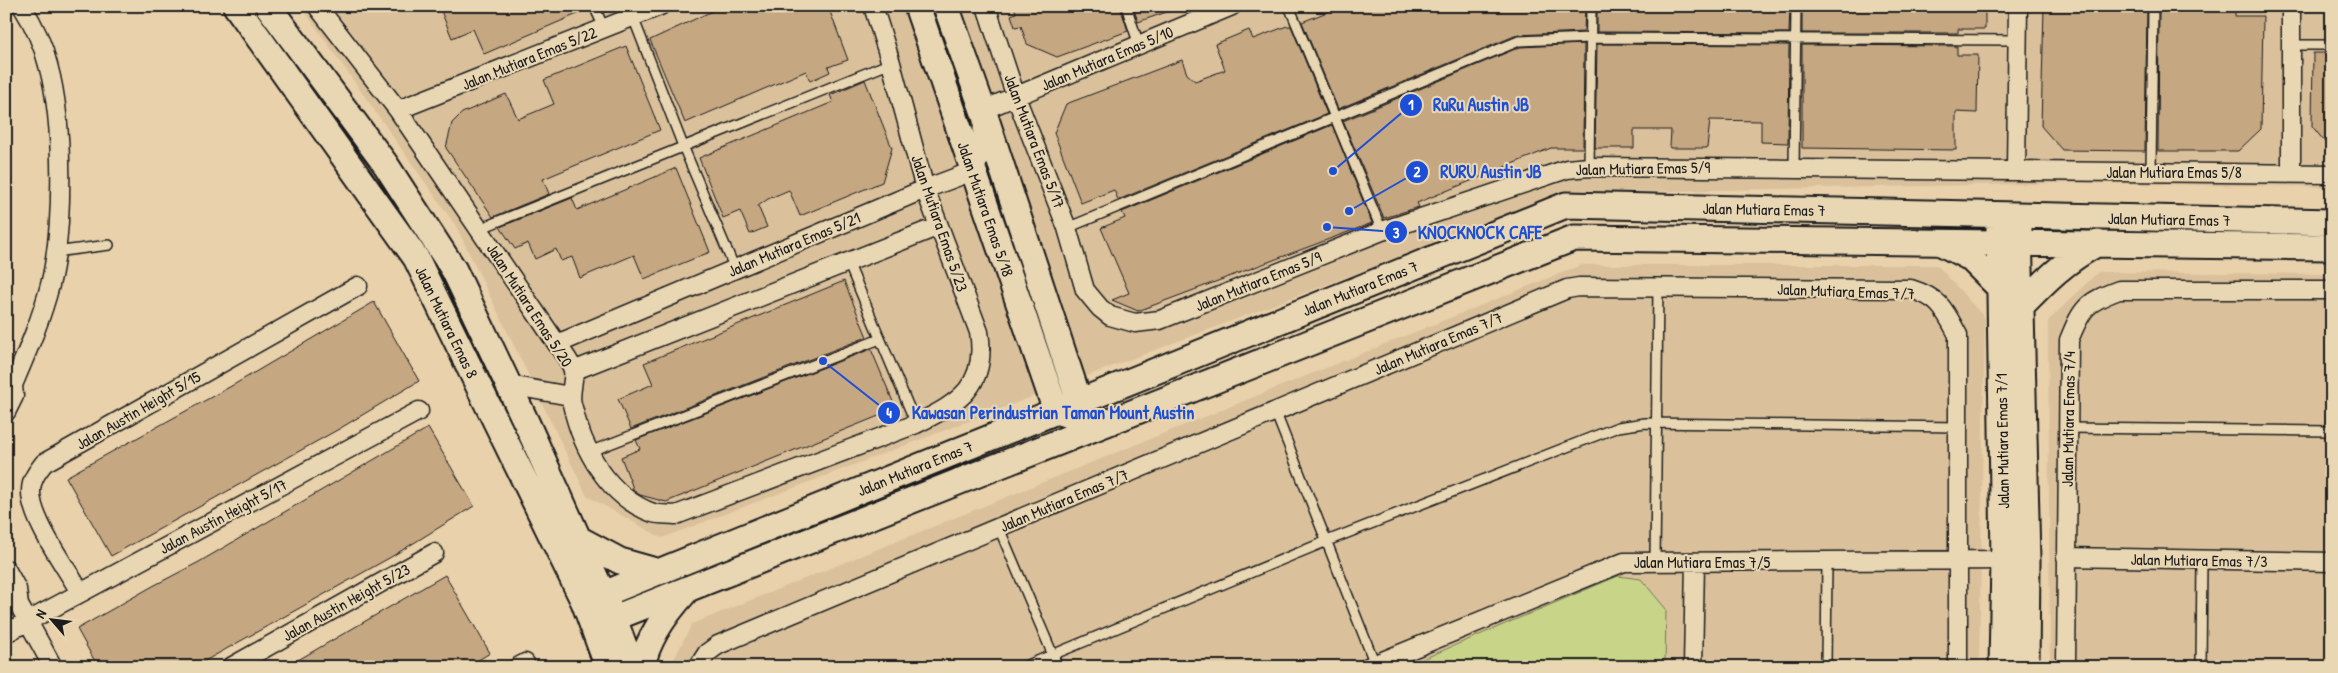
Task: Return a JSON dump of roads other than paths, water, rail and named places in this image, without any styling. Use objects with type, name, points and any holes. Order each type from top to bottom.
[{"type":"street","points":[[6,412],[14,396],[10,387],[41,316],[50,283],[60,199],[59,146],[49,67],[40,40],[22,6]]},
{"type":"street","name":"Jalan Mutiara Emas 8","points":[[236,6],[416,258],[604,622],[632,667]]},
{"type":"street","name":"Jalan Mutiara Emas 8","points":[[268,6],[386,165],[454,270],[509,385],[577,538],[593,599]]},
{"type":"street","name":"Jalan Mutiara Emas 5/20","points":[[317,6],[398,110],[557,344],[573,371],[570,396],[589,452],[610,483],[632,504],[655,514],[676,515],[916,424],[954,405]]},
{"type":"street","name":"Jalan Mutiara Emas 5/22","points":[[398,110],[660,6]]},
{"type":"street","name":"Jalan Mutiara Emas 5/23","points":[[873,6],[891,63],[925,188],[979,332],[981,344],[979,366],[975,378],[954,405]]},
{"type":"street","name":"Jalan Mutiara Emas 5/18","points":[[917,6],[973,171],[1069,409]]},
{"type":"street","name":"Jalan Mutiara Emas 5/18","points":[[946,6],[983,110],[1069,409]]},
{"type":"street","name":"Jalan Mutiara Emas 5/17","points":[[986,6],[1016,96],[1067,228],[1080,277]]},
{"type":"street","name":"Jalan Mutiara Emas 5/10","points":[[983,110],[1232,6]]},
{"type":"street","points":[[2016,171],[2018,6]]},
{"type":"street","points":[[2291,6],[2291,173]]},
{"type":"street","points":[[973,171],[982,154],[983,110]]},
{"type":"street","name":"Jalan Mutiara Emas 5/9","points":[[1080,277],[1085,290],[1100,308],[1124,321],[1146,323],[1160,320],[1382,231],[1556,171],[1589,167],[2016,171]]},
{"type":"street","name":"Jalan Mutiara Emas 5/21","points":[[557,344],[925,188],[973,171]]},
{"type":"street","name":"Jalan Mutiara Emas 5/8","points":[[2016,171],[2332,174]]},
{"type":"street","name":"Jalan Mutiara Emas 7","points":[[593,599],[1069,409],[1566,205],[2332,222]]},
{"type":"street","name":"Jalan Mutiara Emas 7/1","points":[[2002,667],[2016,560],[2021,306],[2010,243],[2009,215]]},
{"type":"street","points":[[573,371],[939,226]]},
{"type":"street","name":"Jalan Mutiara Emas 7","points":[[604,622],[1574,238],[2332,247]]},
{"type":"street","points":[[1939,242],[1970,258],[2000,288]]},
{"type":"street","name":"Jalan Mutiara Emas 7/1","points":[[2010,243],[2000,288],[2016,560],[2026,667]]},
{"type":"street","points":[[2021,306],[2048,278],[2071,258],[2098,243]]},
{"type":"street","name":"Jalan Austin Height 5/15","points":[[80,592],[39,522],[32,504],[31,490],[34,476],[44,463],[358,286]]},
{"type":"street","name":"Jalan Mutiara Emas 7/7","points":[[698,667],[707,653],[718,645],[1571,288],[1658,287],[1911,290],[1927,294],[1942,306],[1958,335],[1958,667]]},
{"type":"street","name":"Jalan Mutiara Emas 7/4","points":[[2066,667],[2069,340],[2080,314],[2095,298],[2119,290],[2332,290]]},
{"type":"street","points":[[509,385],[570,396]]},
{"type":"street","points":[[1046,446],[1060,433],[1069,409],[1105,424]]},
{"type":"street","name":"Jalan Austin Height 5/17","points":[[6,633],[419,411]]},
{"type":"street","points":[[577,538],[620,561],[659,572]]},
{"type":"street","name":"Jalan Austin Height 5/23","points":[[231,667],[434,553]]},
{"type":"street","name":"Jalan Mutiara Emas 7/3","points":[[2066,557],[2332,562]]},
{"type":"street","name":"Jalan Mutiara Emas 7/5","points":[[1371,665],[1624,562],[1959,562],[2016,560]]},
{"type":"street","points":[[1693,667],[1694,562]]},
{"type":"street","points":[[6,569],[17,589],[13,599],[28,620],[53,667]]},
{"type":"street","points":[[642,667],[654,634],[668,611],[687,590]]},
{"type":"street","name":"Jalan Mutiara Emas 8","points":[[604,622],[608,667]]},
{"type":"lane","points":[[594,6],[604,28]]},
{"type":"lane","points":[[1126,6],[1139,45]]},
{"type":"lane","points":[[1289,6],[1382,231]]},
{"type":"lane","points":[[1589,167],[1590,6]]},
{"type":"lane","points":[[1794,168],[1796,6]]},
{"type":"lane","points":[[2151,172],[2153,6]]},
{"type":"lane","points":[[633,17],[683,146],[735,269]]},
{"type":"lane","points":[[1067,228],[1513,43],[1590,38],[2018,40]]},
{"type":"lane","points":[[2290,44],[2332,45]]},
{"type":"lane","points":[[479,229],[891,63]]},
{"type":"lane","points":[[55,252],[109,245]]},
{"type":"lane","points":[[848,262],[916,424]]},
{"type":"lane","points":[[1655,562],[1658,287]]},
{"type":"lane","points":[[589,452],[880,339]]},
{"type":"lane","points":[[1275,411],[1327,541],[1371,665]]},
{"type":"lane","points":[[1023,667],[1327,541],[1618,427],[1645,423],[1959,427]]},
{"type":"lane","points":[[2067,428],[2332,431]]},
{"type":"lane","points":[[999,528],[1058,667]]},
{"type":"lane","points":[[2201,667],[2202,560]]},
{"type":"lane","points":[[1826,667],[1827,562]]},
{"type":"place","name":"RuRu Austin JB","points":[[1333,171]]},
{"type":"place","name":"RURU Austin JB","points":[[1349,211]]},
{"type":"place","name":"KNOCKNOCK CAFE","points":[[1327,227]]},
{"type":"place","name":"Kawasan Perindustrian Taman Mount Austin","points":[[823,361]]}]
